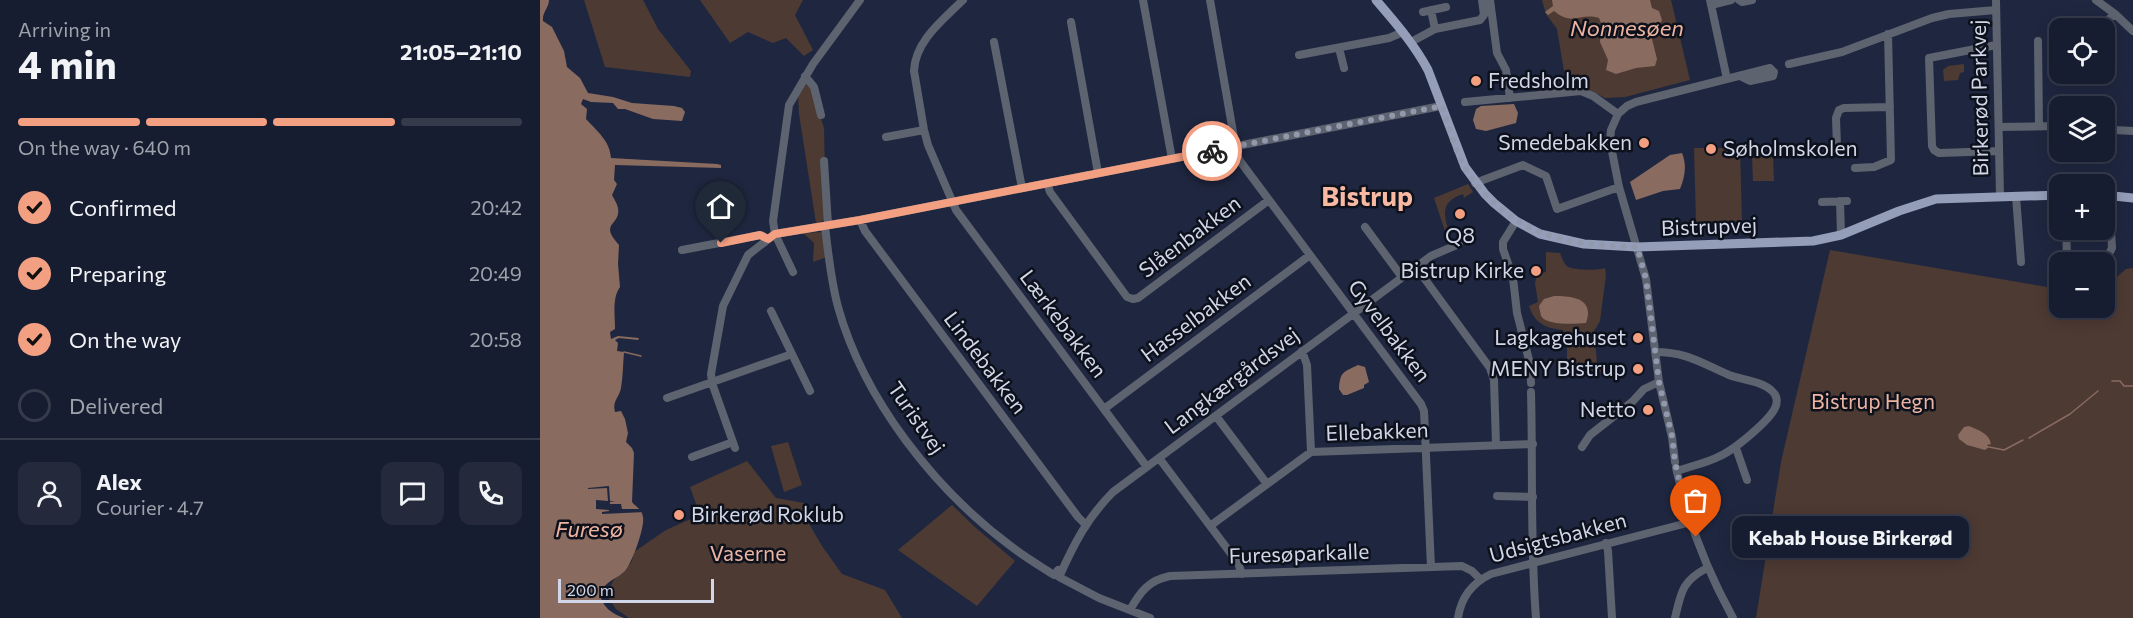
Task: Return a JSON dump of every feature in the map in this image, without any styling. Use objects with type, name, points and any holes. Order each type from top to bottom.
[{"type":"main road","name":"Bistrupvej","points":[[1376,0],[1411,42],[1428,70],[1461,159],[1475,183],[1489,199],[1516,221],[1540,234],[1584,244],[1637,247],[1813,241],[1841,235],[1936,199],[2049,195]]},
{"type":"main road","points":[[2115,196],[2133,198]]},
{"type":"street","points":[[793,272],[775,234],[774,221],[789,105],[805,76],[860,0]]},
{"type":"street","name":"Lærkebakken","points":[[963,0],[922,43],[917,53],[914,71],[924,130],[936,164],[956,210],[1147,467]]},
{"type":"street","points":[[1143,0],[1172,159]]},
{"type":"street","name":"Gyvelbakken","points":[[1210,0],[1240,161],[1421,404],[1425,417],[1431,567]]},
{"type":"street","points":[[1411,42],[1435,29],[1480,20],[1484,15],[1482,0]]},
{"type":"street","points":[[1490,0],[1497,53],[1506,70],[1510,98]]},
{"type":"street","points":[[1727,79],[1710,2],[1731,0]]},
{"type":"street","points":[[1739,0],[1742,2],[1752,0]]},
{"type":"street","name":"Birkerød Parkvej","points":[[1996,0],[2000,196]]},
{"type":"street","points":[[2096,0],[2133,31]]},
{"type":"street","points":[[1422,12],[1446,7]]},
{"type":"street","points":[[1431,10],[1435,29]]},
{"type":"street","points":[[1790,64],[1833,54],[1932,18],[1949,14],[1996,10]]},
{"type":"street","points":[[2110,18],[2115,14]]},
{"type":"street","points":[[1071,22],[1098,173]]},
{"type":"street","points":[[1299,55],[1389,39],[1403,32]]},
{"type":"street","points":[[1855,168],[1874,167],[1892,160],[1888,34]]},
{"type":"street","points":[[2038,41],[2039,126]]},
{"type":"street","points":[[994,42],[1022,188]]},
{"type":"street","points":[[1996,45],[1929,58],[1934,150],[1939,153],[1999,151]]},
{"type":"street","points":[[1340,48],[1344,68]]},
{"type":"street","points":[[805,76],[814,87],[821,115]]},
{"type":"street","points":[[1733,618],[1707,568],[1691,522],[1676,466],[1672,436],[1659,382],[1646,279],[1619,187],[1610,135],[1618,114],[1627,106],[1740,76]]},
{"type":"street","points":[[1466,102],[1581,91],[1593,96],[1618,114]]},
{"type":"street","points":[[692,457],[734,445],[712,383],[711,374],[726,298],[748,255],[775,234],[860,220],[1442,106]]},
{"type":"street","points":[[1837,146],[1836,118],[1839,110],[1890,107]]},
{"type":"street","points":[[1999,128],[2049,126]]},
{"type":"street","points":[[886,137],[924,130]]},
{"type":"street","points":[[2115,130],[2133,131]]},
{"type":"street","name":"Turistvej","points":[[824,161],[832,279],[838,306],[859,363],[887,412],[916,453],[963,505],[1012,548],[1054,574],[1059,573],[1100,598],[1150,618]]},
{"type":"street","points":[[1475,183],[1523,165],[1546,176],[1557,209],[1619,187]]},
{"type":"street","name":"Slåenbakken","points":[[1047,183],[1050,192],[1127,297],[1133,299],[1138,298],[1269,200]]},
{"type":"street","points":[[2016,196],[2021,262]]},
{"type":"street","points":[[1822,202],[1844,201],[1841,235]]},
{"type":"street","name":"Lindebakken","points":[[860,220],[865,231],[1078,518],[1085,524]]},
{"type":"street","points":[[1516,221],[1503,242],[1503,249],[1513,278],[1517,313],[1530,364],[1531,383]]},
{"type":"street","points":[[1365,226],[1402,277]]},
{"type":"street","points":[[682,250],[760,235],[768,239]]},
{"type":"street","points":[[2110,252],[2111,240]]},
{"type":"street","name":"Langkærgårdsvej","points":[[1059,573],[1085,524],[1113,492],[1431,256],[1459,244]]},
{"type":"street","name":"Hasselbakken","points":[[1104,408],[1310,255]]},
{"type":"street","points":[[1416,267],[1490,368],[1494,380],[1496,445]]},
{"type":"street","points":[[771,311],[810,392]]},
{"type":"street","points":[[1302,351],[1307,365],[1311,452]]},
{"type":"street","points":[[1655,352],[1671,352],[1689,356],[1734,377],[1767,387],[1777,399],[1774,410],[1736,448],[1718,458],[1676,466]]},
{"type":"street","points":[[667,398],[792,354]]},
{"type":"street","points":[[1582,447],[1590,435],[1632,402],[1644,389],[1659,382]]},
{"type":"street","points":[[1531,392],[1532,562],[1536,618]]},
{"type":"street","points":[[1216,416],[1267,484]]},
{"type":"street","name":"Ellebakken","points":[[1210,526],[1311,452],[1533,444]]},
{"type":"street","points":[[1736,448],[1747,480]]},
{"type":"street","points":[[1159,458],[1238,564],[1242,574]]},
{"type":"street","points":[[1497,496],[1533,497]]},
{"type":"street","name":"Udsigtsbakken","points":[[1458,618],[1464,598],[1480,579],[1491,574],[1691,522]]},
{"type":"street","points":[[1606,543],[1612,618]]},
{"type":"street","name":"Furesøparkalle","points":[[1130,610],[1139,594],[1149,584],[1170,576],[1462,566],[1472,571],[1480,579]]},
{"type":"street","points":[[1675,618],[1686,584],[1692,576],[1707,568]]},
{"type":"green space","points":[[584,0],[643,0],[658,29],[691,71],[690,77],[605,67]]},
{"type":"green space","points":[[700,0],[803,0],[795,15],[813,50],[804,56],[786,38],[773,43],[748,32],[730,43]]},
{"type":"green space","points":[[1542,0],[1671,0],[1690,80],[1625,97],[1605,98],[1590,90],[1567,89],[1557,29],[1546,14]]},
{"type":"green space","points":[[1964,64],[1964,72],[1960,73],[1958,80],[1944,81],[1943,70],[1948,66]]},
{"type":"green space","points":[[809,81],[824,128],[826,220],[816,223],[799,114],[798,94]]},
{"type":"green space","points":[[1694,148],[1740,148],[1742,221],[1696,222]]},
{"type":"green space","points":[[1773,156],[1774,181],[1753,181],[1752,157]]},
{"type":"green space","points":[[1468,184],[1473,192],[1464,198],[1463,194],[1456,197],[1450,201],[1445,210],[1450,235],[1447,237],[1434,198]]},
{"type":"green space","points":[[823,232],[827,257],[813,262],[814,243],[803,233]]},
{"type":"green space","name":"Bistrup Hegn","points":[[1830,250],[2049,287],[2049,318],[2115,318],[2115,278],[2126,269],[2133,268],[2133,618],[1756,618],[1781,462]]},
{"type":"green space","points":[[1546,252],[1560,253],[1565,264],[1571,268],[1592,270],[1605,268],[1600,321],[1594,331],[1597,363],[1605,372],[1580,374],[1567,360],[1567,344],[1563,330],[1542,324],[1531,312],[1529,306],[1538,302],[1535,283],[1537,274],[1546,272]]},
{"type":"green space","points":[[788,442],[802,485],[784,492],[771,446]]},
{"type":"green space","name":"Vaserne","points":[[747,461],[776,498],[804,503],[805,517],[842,574],[885,590],[902,618],[629,618],[616,609],[606,594],[615,578],[623,573],[632,561],[634,552],[666,530],[700,515],[690,487]]},
{"type":"green space","points":[[952,505],[1015,561],[977,606],[898,550]]},
{"type":"water","name":"Furesø","points":[[540,0],[549,0],[543,21],[552,27],[564,51],[567,67],[580,78],[588,93],[632,103],[674,106],[682,108],[685,112],[682,121],[653,119],[625,109],[618,109],[613,103],[591,102],[583,99],[581,104],[587,109],[586,119],[606,141],[611,158],[721,165],[721,168],[615,165],[614,180],[617,184],[612,195],[618,206],[618,214],[610,232],[619,245],[620,287],[615,301],[615,329],[610,332],[611,339],[618,336],[639,338],[638,340],[619,338],[615,340],[618,343],[617,351],[624,352],[621,388],[614,408],[615,412],[621,411],[625,419],[628,433],[626,442],[634,453],[632,502],[641,512],[643,522],[628,567],[600,593],[602,602],[608,609],[624,618],[540,618]]},
{"type":"water","name":"Nonnesøen","points":[[1552,0],[1650,0],[1652,8],[1659,11],[1662,20],[1652,39],[1657,59],[1655,66],[1636,68],[1616,74],[1606,70],[1608,60],[1600,42],[1599,18],[1572,19],[1554,11],[1548,15],[1545,12],[1553,6]]},
{"type":"water","points":[[1514,104],[1518,113],[1516,123],[1486,131],[1476,129],[1473,120],[1476,109],[1481,106]]},
{"type":"water","points":[[1682,153],[1685,171],[1680,189],[1663,191],[1636,200],[1630,182],[1670,155]]},
{"type":"water","points":[[1554,296],[1574,298],[1585,303],[1588,315],[1586,323],[1562,324],[1544,319],[1539,306],[1544,299]]},
{"type":"water","points":[[1358,365],[1365,367],[1369,382],[1364,385],[1364,388],[1343,395],[1339,389],[1342,375]]},
{"type":"water","points":[[1969,426],[1986,435],[1991,444],[1987,445],[1989,447],[1985,450],[1967,445],[1959,439],[1958,435],[1964,427]]},
{"type":"pier","points":[[609,486],[610,501],[615,501],[610,504],[621,504],[622,509],[644,509],[645,512],[602,514],[609,510],[596,509],[596,500],[608,501],[607,488],[588,488]]},
{"type":"waterway","points":[[624,352],[641,356]]},
{"type":"waterway","points":[[2112,381],[2120,381],[2124,386],[2133,386]]},
{"type":"waterway","points":[[2029,438],[2070,414],[2098,391]]},
{"type":"waterway","points":[[1989,447],[2004,450],[2023,440]]},
{"type":"way so far","points":[[1212,151],[1442,106],[1461,159],[1475,183],[1516,221],[1540,234],[1562,240],[1584,244],[1637,247],[1646,279],[1659,382],[1672,436],[1675,462],[1683,498],[1696,537]]},
{"type":"place","name":"Fredsholm","points":[[1476,81]]},
{"type":"place","name":"Smedebakken","points":[[1644,143]]},
{"type":"place","name":"Søholmskolen","points":[[1711,149]]},
{"type":"place","name":"Q8","points":[[1460,214]]},
{"type":"place","name":"Bistrup Kirke","points":[[1536,271]]},
{"type":"place","name":"Lagkagehuset","points":[[1638,338]]},
{"type":"place","name":"MENY Bistrup","points":[[1638,369]]},
{"type":"place","name":"Netto","points":[[1648,410]]},
{"type":"place","name":"Birkerød Roklub","points":[[679,515]]},
{"type":"place","name":"Kebab House Birkerød","points":[[1696,537]]},
{"type":"district","name":"Bistrup","points":[[1367,197]]},
{"type":"route","points":[[721,243],[760,235],[768,239],[775,234],[860,220],[1212,151]]}]
